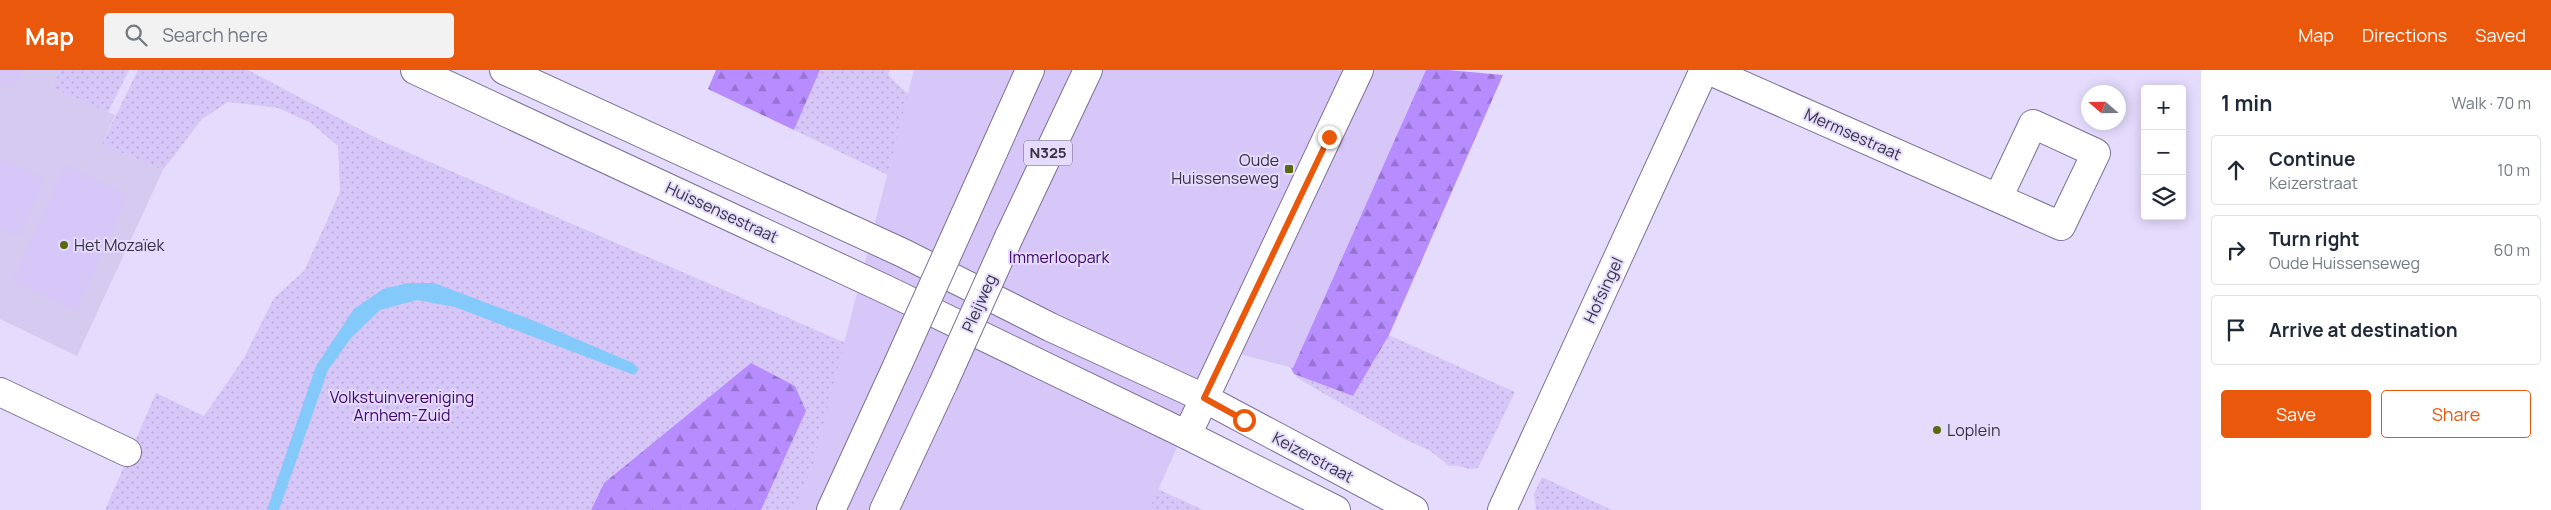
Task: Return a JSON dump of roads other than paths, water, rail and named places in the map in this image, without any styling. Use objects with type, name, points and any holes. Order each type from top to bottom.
[{"type":"main road","name":"Huissensestraat","points":[[415,70],[1027,356],[1188,434]]},
{"type":"main road","name":"Keizerstraat","points":[[504,70],[903,253],[1050,327],[1204,398],[1414,510]]},
{"type":"main road","name":"N325","points":[[831,510],[1030,70]]},
{"type":"main road","name":"Pleijweg","points":[[884,510],[943,384],[1008,237],[1088,70]]},
{"type":"main road","points":[[1336,510],[1188,434],[1359,70]]},
{"type":"main road","name":"Hofsingel","points":[[1502,510],[1704,70]]},
{"type":"main road","name":"Mermsestraat","points":[[1708,70],[1998,198]]},
{"type":"main road","points":[[0,392],[127,452]]},
{"type":"water","points":[[408,283],[434,283],[532,320],[633,363],[639,369],[634,375],[455,307],[417,300],[380,310],[351,338],[328,370],[279,510],[267,510],[316,366],[354,309],[383,289]]},
{"type":"place","name":"Oude Huissenseweg","points":[[1289,169]]},
{"type":"place","name":"Het Mozaïek","points":[[64,245]]},
{"type":"place","name":"Loplein","points":[[1937,430]]},
{"type":"park label","name":"Immerloopark","points":[[1059,257]]},
{"type":"park label","name":"Volkstuinvereniging Arnhem-Zuid","points":[[402,406]]}]
